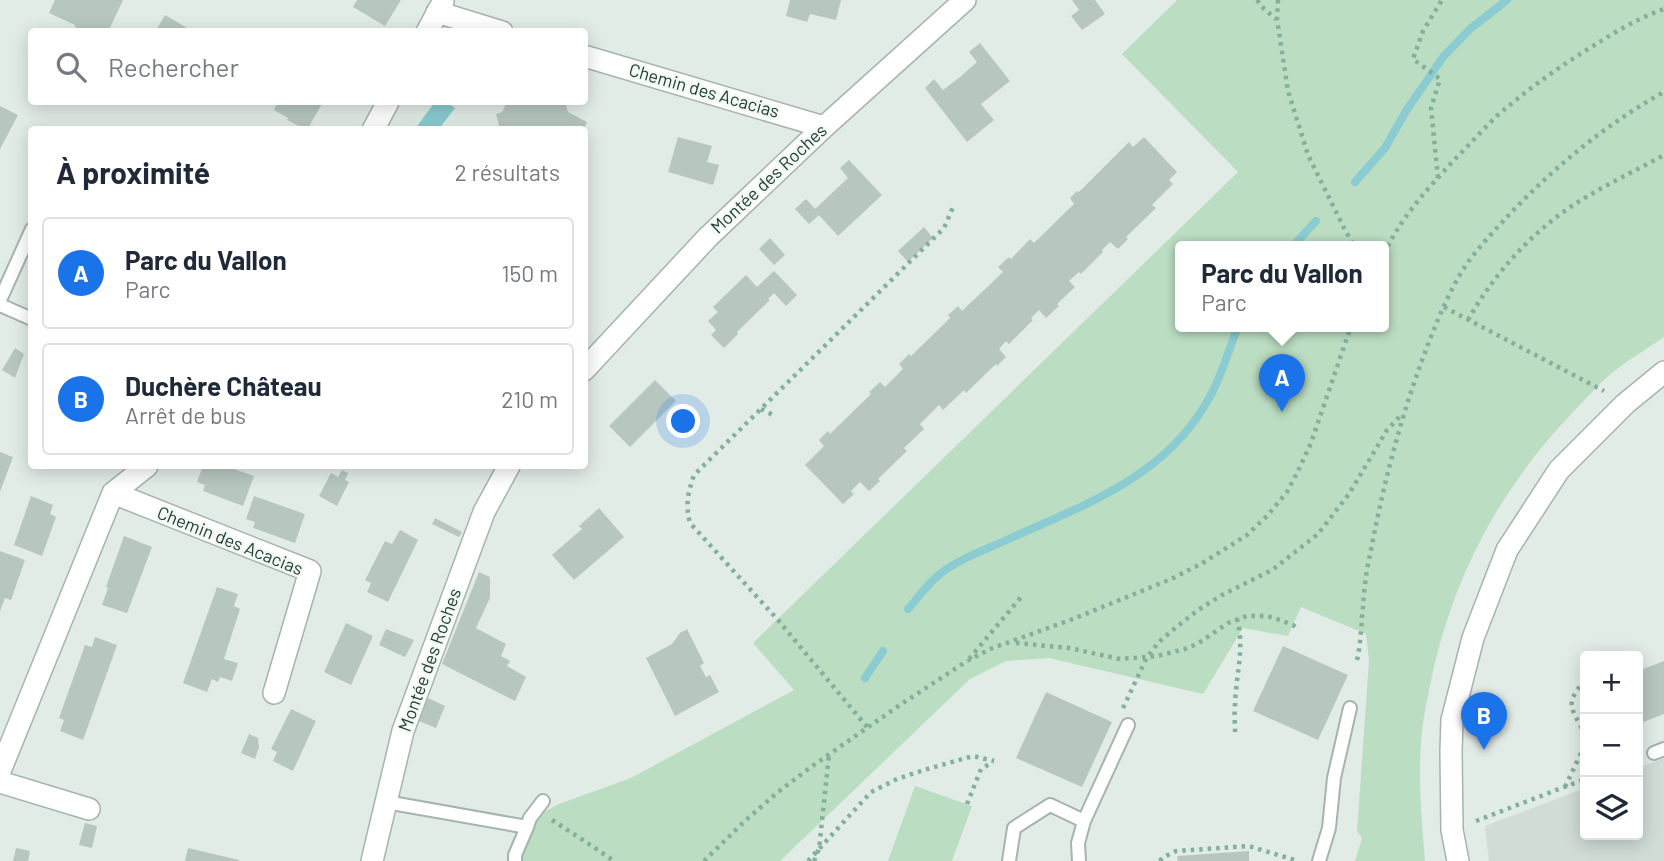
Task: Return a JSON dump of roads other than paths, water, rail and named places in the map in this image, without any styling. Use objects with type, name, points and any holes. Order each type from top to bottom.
[{"type":"street","name":"Montée des Roches","points":[[588,366],[708,237],[824,127],[965,0]]},
{"type":"street","points":[[429,28],[441,6],[493,28]]},
{"type":"street","name":"Chemin des Acacias","points":[[588,57],[824,127]]},
{"type":"street","points":[[375,126],[386,105]]},
{"type":"street","points":[[1458,861],[1452,830],[1452,720],[1473,638],[1507,550],[1559,471],[1625,404],[1664,372]]},
{"type":"street","points":[[0,771],[113,493],[143,469]]},
{"type":"street","name":"Montée des Roches","points":[[372,861],[403,731],[484,512],[507,469]]},
{"type":"street","name":"Chemin des Acacias","points":[[113,493],[310,571],[274,693]]},
{"type":"street","points":[[0,782],[89,809]]},
{"type":"lane","points":[[28,238],[0,302],[28,316]]},
{"type":"lane","points":[[1319,861],[1329,828],[1334,778],[1350,708]]},
{"type":"lane","points":[[1079,861],[1078,843],[1084,821],[1128,724]]},
{"type":"lane","points":[[515,861],[530,818],[543,801]]},
{"type":"lane","points":[[386,802],[527,827]]},
{"type":"lane","points":[[1009,861],[1014,828],[1051,805],[1084,821]]},
{"type":"water","points":[[433,105],[450,105],[455,108],[441,126],[417,126]]},
{"type":"waterway","points":[[1355,182],[1385,148],[1406,111],[1443,57],[1470,29],[1507,0]]},
{"type":"waterway","points":[[1298,241],[1316,221]]},
{"type":"waterway","points":[[908,609],[927,586],[956,563],[1093,501],[1144,470],[1167,452],[1205,405],[1236,332]]},
{"type":"waterway","points":[[865,678],[883,651]]},
{"type":"place","name":"Parc du Vallon","points":[[1282,412]]},
{"type":"place","name":"Duchère Château","points":[[1484,750]]}]
